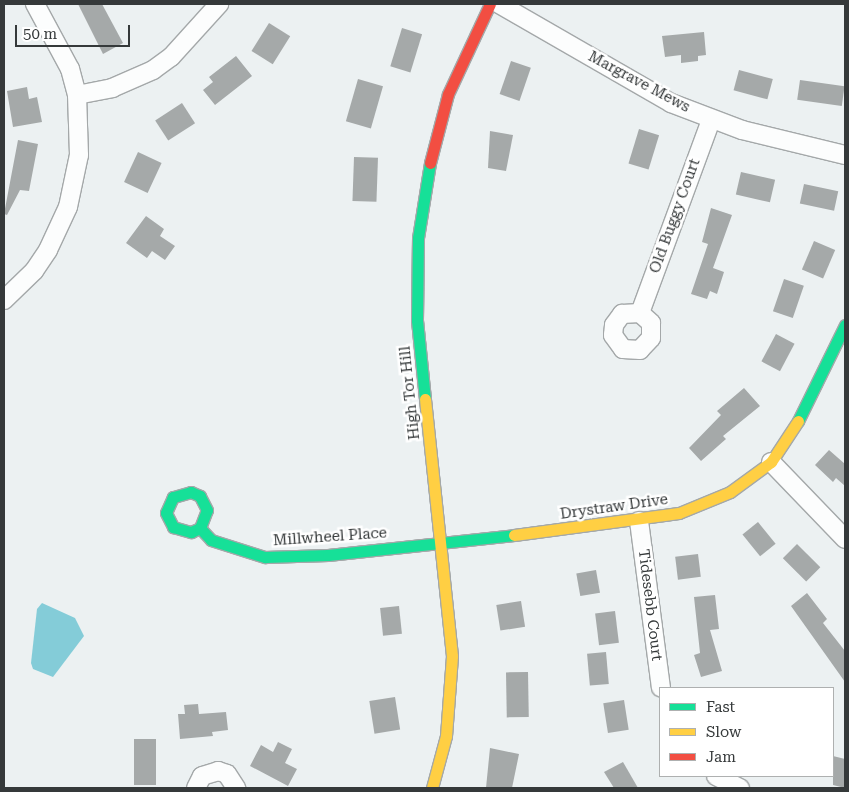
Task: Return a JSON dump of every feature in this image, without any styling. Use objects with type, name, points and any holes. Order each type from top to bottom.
[{"type":"street","points":[[4,300],[34,271],[48,250],[68,206],[79,155],[77,95],[59,43],[36,4]]},
{"type":"street","points":[[77,95],[112,88],[153,70],[171,57],[219,4]]},
{"type":"street","name":"High Tor Hill","points":[[432,788],[446,736],[450,700],[450,611],[417,320],[418,238],[424,189],[448,94],[490,4]]},
{"type":"street","name":"Margrave Mews","points":[[499,4],[671,103],[711,120],[845,155]]},
{"type":"street","name":"Old Buggy Court","points":[[640,313],[711,120]]},
{"type":"street","name":"Drystraw Drive","points":[[441,543],[639,521],[706,503],[730,492],[771,462],[808,404],[844,331]]},
{"type":"street","points":[[771,462],[845,539]]},
{"type":"street","name":"Tidesebb Court","points":[[639,521],[661,687]]},
{"type":"street","name":"Millwheel Place","points":[[200,528],[211,540],[225,546],[265,557],[328,555],[441,543]]},
{"type":"street","points":[[196,788],[202,776],[218,771],[227,774],[236,788]]},
{"type":"street","points":[[718,777],[740,788]]},
{"type":"water","points":[[42,603],[75,618],[84,636],[53,677],[33,669],[31,663],[37,609]]},
{"type":"building","points":[[78,4],[102,4],[123,43],[103,54]]},
{"type":"building","points":[[269,23],[290,36],[273,64],[252,51]]},
{"type":"building","points":[[402,28],[422,34],[410,72],[390,66]]},
{"type":"building","points":[[704,32],[706,55],[698,56],[698,61],[681,63],[681,55],[665,57],[662,36]]},
{"type":"building","points":[[236,56],[252,76],[215,105],[203,90],[213,82],[209,77]]},
{"type":"building","points":[[511,61],[531,68],[519,101],[500,94]]},
{"type":"building","points":[[739,70],[773,79],[767,99],[734,90]]},
{"type":"building","points":[[358,79],[383,86],[371,128],[346,121]]},
{"type":"building","points":[[800,80],[845,86],[842,106],[797,100]]},
{"type":"building","points":[[27,87],[29,99],[37,97],[42,122],[13,127],[7,91]]},
{"type":"building","points":[[182,103],[195,123],[168,141],[155,120]]},
{"type":"building","points":[[639,129],[659,135],[649,170],[628,163]]},
{"type":"building","points":[[490,131],[513,135],[506,171],[488,168]]},
{"type":"building","points":[[18,140],[38,144],[29,191],[20,190],[7,215],[4,214]]},
{"type":"building","points":[[138,152],[162,163],[148,193],[124,182]]},
{"type":"building","points":[[354,157],[378,158],[376,202],[352,201]]},
{"type":"building","points":[[741,172],[775,180],[770,202],[736,194]]},
{"type":"building","points":[[804,184],[838,191],[834,211],[800,204]]},
{"type":"building","points":[[711,208],[732,215],[713,268],[724,272],[717,294],[710,291],[707,299],[691,294],[708,244],[702,242]]},
{"type":"building","points":[[146,216],[164,229],[160,236],[175,246],[165,260],[152,251],[147,258],[126,243]]},
{"type":"building","points":[[814,241],[835,250],[823,279],[802,270]]},
{"type":"building","points":[[784,279],[804,286],[793,318],[773,311]]},
{"type":"building","points":[[776,334],[795,344],[780,371],[761,361]]},
{"type":"building","points":[[744,388],[760,406],[723,436],[726,439],[701,461],[689,448],[721,415],[717,411]]},
{"type":"building","points":[[829,450],[845,464],[845,486],[836,478],[833,482],[815,465]]},
{"type":"building","points":[[758,522],[776,544],[760,556],[742,535]]},
{"type":"building","points":[[797,544],[820,567],[806,581],[783,558]]},
{"type":"building","points":[[698,554],[701,577],[678,580],[675,557]]},
{"type":"building","points":[[596,570],[600,593],[580,596],[576,573]]},
{"type":"building","points":[[807,593],[827,619],[823,623],[845,651],[845,682],[791,606]]},
{"type":"building","points":[[715,595],[719,629],[710,630],[722,671],[701,677],[694,655],[700,653],[694,597]]},
{"type":"building","points":[[521,601],[525,627],[500,631],[496,605]]},
{"type":"building","points":[[399,606],[402,634],[383,636],[380,608]]},
{"type":"building","points":[[615,611],[619,643],[599,645],[595,613]]},
{"type":"building","points":[[606,652],[609,684],[590,686],[587,654]]},
{"type":"building","points":[[506,672],[528,672],[529,717],[507,717]]},
{"type":"building","points":[[395,697],[400,730],[374,734],[369,701]]},
{"type":"building","points":[[624,700],[629,730],[608,733],[603,703]]},
{"type":"building","points":[[198,704],[199,714],[226,712],[228,730],[212,732],[213,736],[180,739],[178,714],[185,714],[184,705]]},
{"type":"building","points":[[134,739],[156,739],[156,785],[134,785]]},
{"type":"building","points":[[278,742],[292,749],[285,763],[297,769],[288,786],[250,766],[261,745],[273,752]]},
{"type":"building","points":[[490,748],[519,754],[512,788],[486,788]]},
{"type":"building","points":[[834,756],[845,759],[845,788],[833,785]]},
{"type":"building","points":[[623,762],[638,788],[614,788],[604,772]]},
{"type":"traffic: fast","points":[[425,399],[417,320],[418,238],[430,163]]},
{"type":"traffic: fast","points":[[798,421],[845,325]]},
{"type":"traffic: fast","points":[[200,528],[207,510],[200,496],[191,492],[173,497],[166,513],[173,527],[191,532],[200,528],[211,540],[265,557],[328,555],[514,535]]},
{"type":"traffic: slow","points":[[425,399],[452,656],[446,736],[432,788]]},
{"type":"traffic: slow","points":[[514,535],[679,513],[730,492],[771,462],[798,421]]},
{"type":"traffic: jam","points":[[430,163],[448,94],[490,4]]}]
